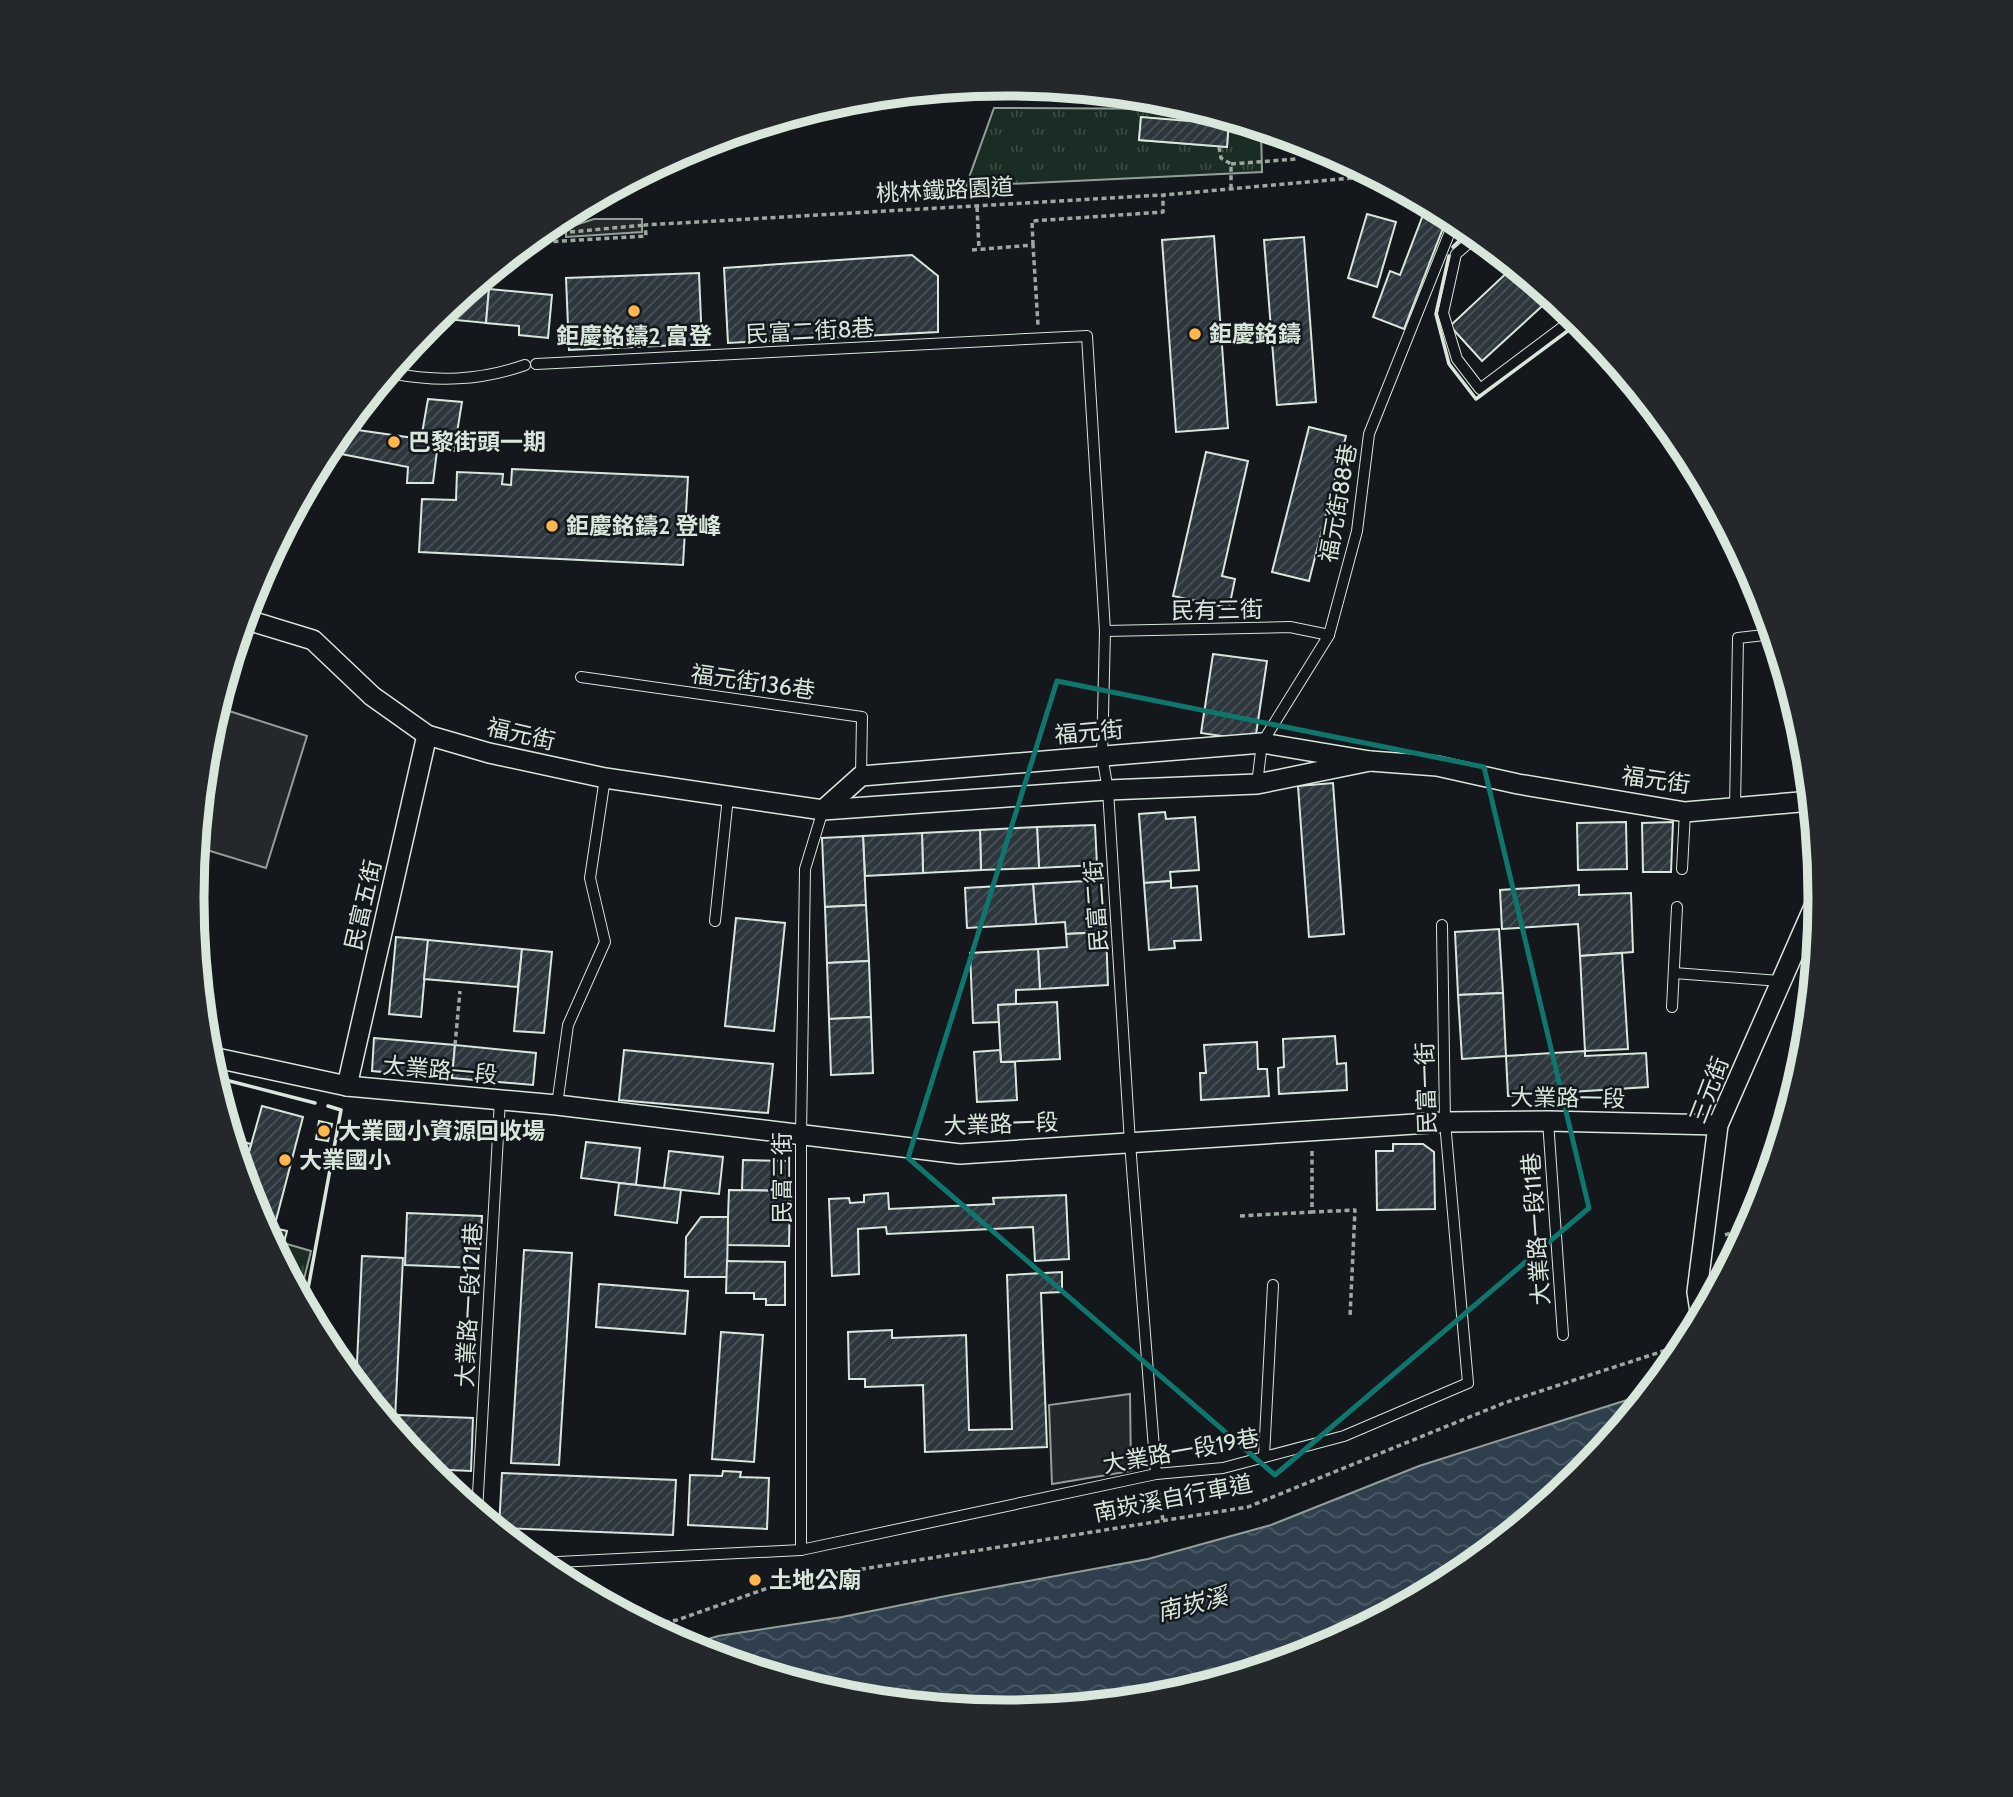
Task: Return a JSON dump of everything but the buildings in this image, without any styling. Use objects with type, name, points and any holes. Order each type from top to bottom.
[{"type":"street","name":"福元街","points":[[254,622],[313,640],[372,696],[427,735],[489,753],[605,778],[823,810],[1108,790],[1257,784],[1370,761]]},
{"type":"street","name":"民富五街","points":[[347,1086],[427,735]]},
{"type":"street","name":"福元街","points":[[861,776],[1262,743],[1370,761],[1437,766],[1518,785],[1685,812],[1803,802]]},
{"type":"street","points":[[823,810],[861,776]]},
{"type":"street","name":"三元街","points":[[1699,1304],[1697,1292],[1718,1125],[1808,920]]},
{"type":"street","name":"大業路一段","points":[[221,1059],[347,1086],[557,1105],[960,1154],[1445,1122],[1548,1121],[1718,1125]]},
{"type":"lane","name":"福元街88巷","points":[[1257,784],[1262,743],[1329,635],[1357,531],[1369,434],[1450,229]]},
{"type":"lane","points":[[1469,243],[1456,254],[1443,313],[1457,359],[1480,389],[1567,324]]},
{"type":"lane","points":[[1442,249],[1456,254]]},
{"type":"lane","name":"民富二街8巷","points":[[536,364],[1087,336]]},
{"type":"lane","name":"民富二街","points":[[1087,336],[1105,631],[1102,756],[1108,790],[1130,1143],[1156,1474]]},
{"type":"lane","points":[[399,375],[459,379],[496,375],[525,365]]},
{"type":"lane","name":"民有三街","points":[[1105,631],[1290,627],[1329,635]]},
{"type":"lane","points":[[1735,808],[1738,638],[1764,635]]},
{"type":"lane","name":"福元街136巷","points":[[581,677],[862,717],[861,776]]},
{"type":"lane","points":[[557,1105],[568,1025],[605,942],[590,878],[605,778]]},
{"type":"lane","points":[[715,921],[728,797]]},
{"type":"lane","name":"民富三街","points":[[801,1549],[805,869],[823,810]]},
{"type":"lane","points":[[1682,869],[1685,812]]},
{"type":"lane","points":[[1672,1007],[1677,907]]},
{"type":"lane","name":"民富一街","points":[[1442,925],[1445,1122],[1457,1249]]},
{"type":"lane","points":[[1674,973],[1781,981]]},
{"type":"lane","name":"大業路一段121巷","points":[[478,1502],[500,1100]]},
{"type":"lane","name":"大業路一段11巷","points":[[1548,1121],[1563,1335]]},
{"type":"lane","name":"大業路一段19巷","points":[[801,1549],[1156,1474],[1223,1468],[1344,1436],[1468,1383],[1457,1249]]},
{"type":"lane","points":[[1264,1457],[1273,1285]]},
{"type":"lane","points":[[556,1562],[801,1549]]},
{"type":"path","points":[[1219,147],[1221,158],[1231,164],[1296,159]]},
{"type":"path","points":[[1231,164],[1231,189]]},
{"type":"path","name":"桃林鐵路園道","points":[[546,242],[646,236],[645,225],[1163,195],[1358,177]]},
{"type":"path","points":[[1039,338],[1032,220],[1163,212],[1163,195]]},
{"type":"path","points":[[977,207],[979,249]]},
{"type":"path","points":[[570,232],[645,225]]},
{"type":"path","points":[[972,250],[1033,245]]},
{"type":"path","points":[[455,1045],[460,990]]},
{"type":"path","points":[[1312,1131],[1312,1212]]},
{"type":"path","points":[[1240,1216],[1355,1210],[1350,1317]]},
{"type":"path","name":"南崁溪自行車道","points":[[663,1623],[788,1581],[1248,1507],[1504,1403],[1671,1349]]},
{"type":"path","points":[[1156,1474],[1163,1520]]},
{"type":"highlighted area","points":[[1057,681],[1484,767],[1589,1208],[1275,1475],[908,1158]]},
{"type":"green space","points":[[994,108],[1144,109],[1188,118],[1188,121],[1141,117],[1139,140],[1227,147],[1228,128],[1261,138],[1262,172],[966,186]]},
{"type":"green space","points":[[287,1244],[311,1251],[303,1283],[287,1253]]},
{"type":"shaded area","points":[[594,219],[642,219],[642,232],[566,237],[566,228]]},
{"type":"shaded area","points":[[229,711],[307,736],[266,868],[206,850],[211,794]]},
{"type":"shaded area","points":[[1130,1394],[1131,1471],[1052,1484],[1049,1405]]},
{"type":"water","name":"南崁溪","points":[[1634,1398],[1574,1466],[1495,1535],[1452,1566],[1408,1593],[1314,1640],[1214,1673],[1111,1694],[1006,1701],[954,1699],[850,1685],[799,1673],[702,1641],[1148,1559],[1271,1525],[1419,1466]]},
{"type":"wall","points":[[1453,247],[1462,238]]},
{"type":"wall","points":[[1449,256],[1436,314],[1449,364],[1476,399],[1571,328]]},
{"type":"wall","points":[[226,1080],[315,1103]]},
{"type":"wall","points":[[307,1292],[341,1110],[328,1106]]},
{"type":"place","name":"鉅慶銘鑄2 富登","points":[[634,311]]},
{"type":"place","name":"鉅慶銘鑄","points":[[1195,334]]},
{"type":"place","name":"巴黎街頭一期","points":[[394,442]]},
{"type":"place","name":"鉅慶銘鑄2 登峰","points":[[552,526]]},
{"type":"place","name":"大業國小資源回收場","points":[[324,1131]]},
{"type":"place","name":"大業國小","points":[[285,1160]]},
{"type":"place","name":"土地公廟","points":[[755,1580]]}]
